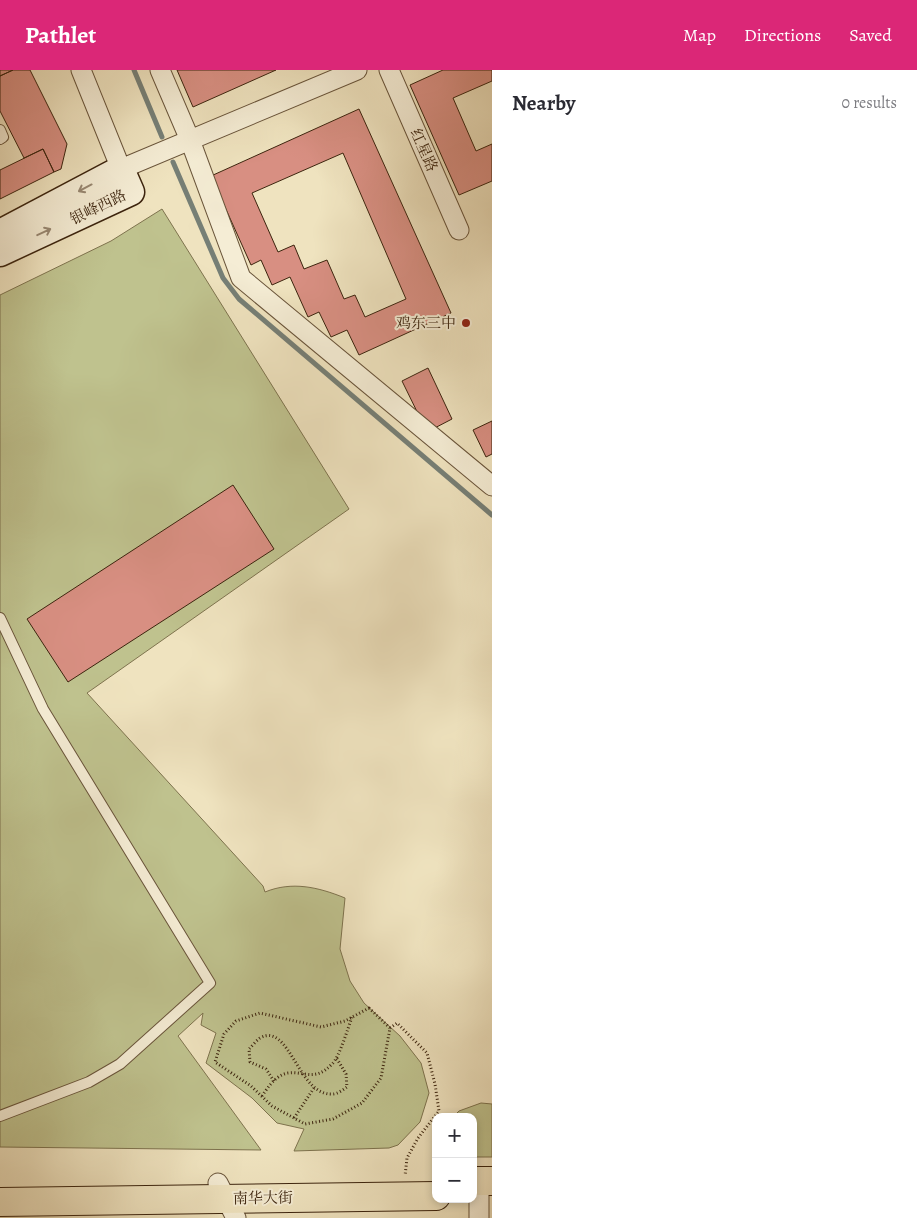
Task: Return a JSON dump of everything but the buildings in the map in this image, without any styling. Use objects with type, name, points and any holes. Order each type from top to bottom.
[{"type":"highway","name":"南华大街","points":[[0,1185],[227,1200],[404,1182],[432,1182]]},
{"type":"highway","name":"南华大街","points":[[0,1202],[432,1196]]},
{"type":"street","points":[[81,70],[121,169],[356,70]]},
{"type":"street","points":[[160,70],[190,140],[241,278],[492,486]]},
{"type":"street","name":"红星路","points":[[389,70],[459,230]]},
{"type":"street","name":"银峰西路","points":[[0,233],[121,169],[131,192],[0,253]]},
{"type":"lane","points":[[0,130],[3,137],[0,139]]},
{"type":"lane","points":[[0,618],[43,709],[210,983],[120,1064],[88,1082],[0,1116]]},
{"type":"path","points":[[390,1028],[369,1008],[344,1021],[321,1027],[260,1013],[236,1021],[224,1034],[215,1062],[251,1086],[272,1106],[305,1124],[333,1119],[362,1103],[380,1078],[390,1028],[397,1023],[427,1053],[440,1111],[418,1138],[407,1158],[404,1182]]},
{"type":"path","points":[[262,1096],[271,1083],[287,1073],[310,1076],[320,1073],[333,1064],[352,1016]]},
{"type":"path","points":[[274,1081],[266,1069],[250,1062],[249,1049],[260,1038],[269,1036],[278,1038],[288,1048],[294,1063],[303,1075],[319,1092],[334,1095],[347,1087],[346,1074],[336,1057]]},
{"type":"path","points":[[294,1118],[314,1088]]},
{"type":"green space","points":[[162,209],[349,509],[87,693],[263,886],[265,892],[295,886],[315,888],[345,898],[340,949],[350,981],[364,1003],[400,1036],[421,1063],[429,1093],[420,1122],[398,1145],[389,1148],[294,1151],[304,1129],[277,1123],[252,1098],[206,1063],[216,1033],[201,1025],[203,1013],[178,1036],[261,1150],[0,1147],[0,295],[111,241]]},
{"type":"green space","points":[[481,1103],[492,1104],[492,1157],[477,1157],[477,1113],[457,1113]]},
{"type":"waterway","points":[[134,70],[162,137]]},
{"type":"waterway","points":[[173,162],[223,278],[239,299],[492,515]]},
{"type":"place","name":"鸡东三中","points":[[466,323]]}]
